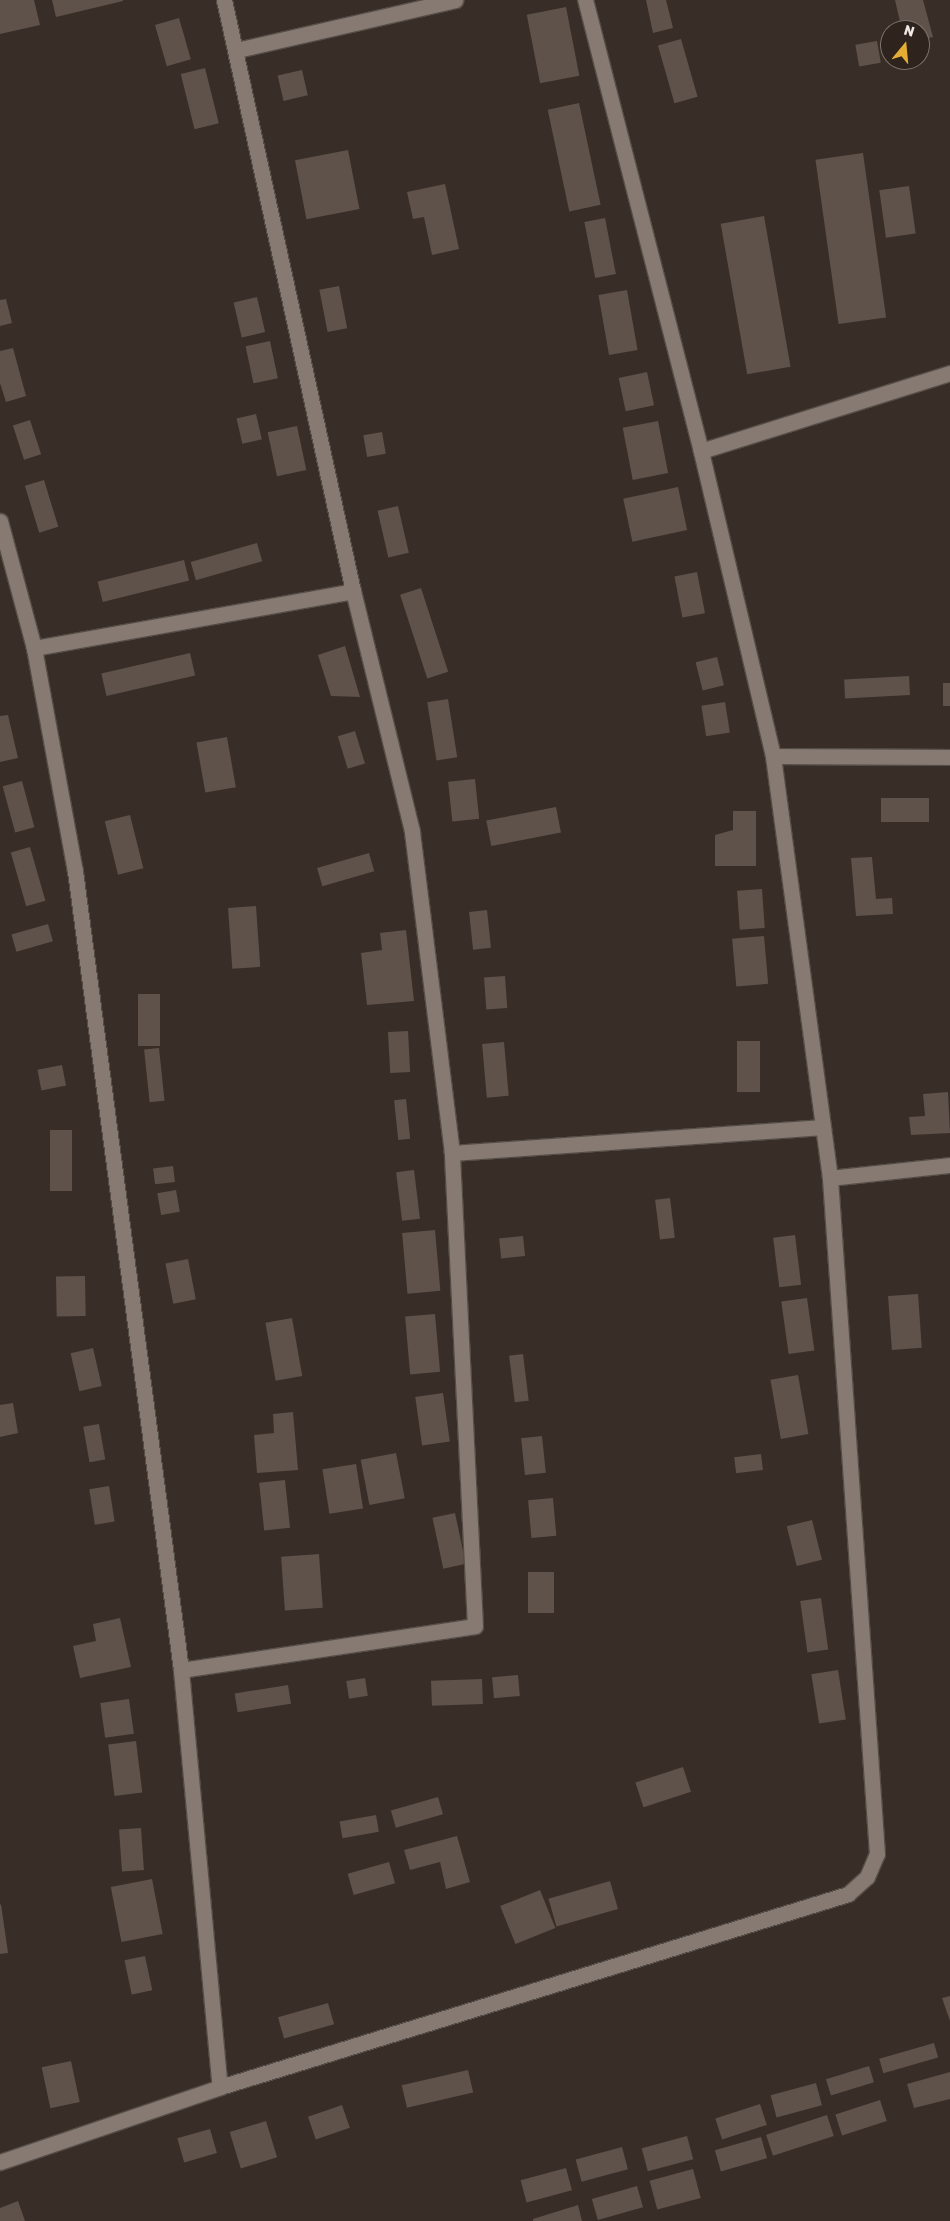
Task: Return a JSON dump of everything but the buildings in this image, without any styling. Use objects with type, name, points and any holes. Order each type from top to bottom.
[{"type":"street","points":[[181,1670],[475,1626],[452,1153],[412,831],[353,591],[237,50],[224,0]]},
{"type":"street","points":[[237,50],[455,0]]},
{"type":"street","points":[[0,2162],[220,2087],[848,1894],[866,1877],[877,1854],[830,1178],[773,756],[702,451],[585,0]]},
{"type":"street","points":[[702,451],[950,373]]},
{"type":"street","points":[[0,521],[34,648],[75,870],[181,1670],[220,2087]]},
{"type":"street","points":[[34,648],[353,591]]},
{"type":"street","points":[[773,756],[950,757]]},
{"type":"street","points":[[452,1153],[823,1127]]},
{"type":"street","points":[[830,1178],[950,1165]]}]
